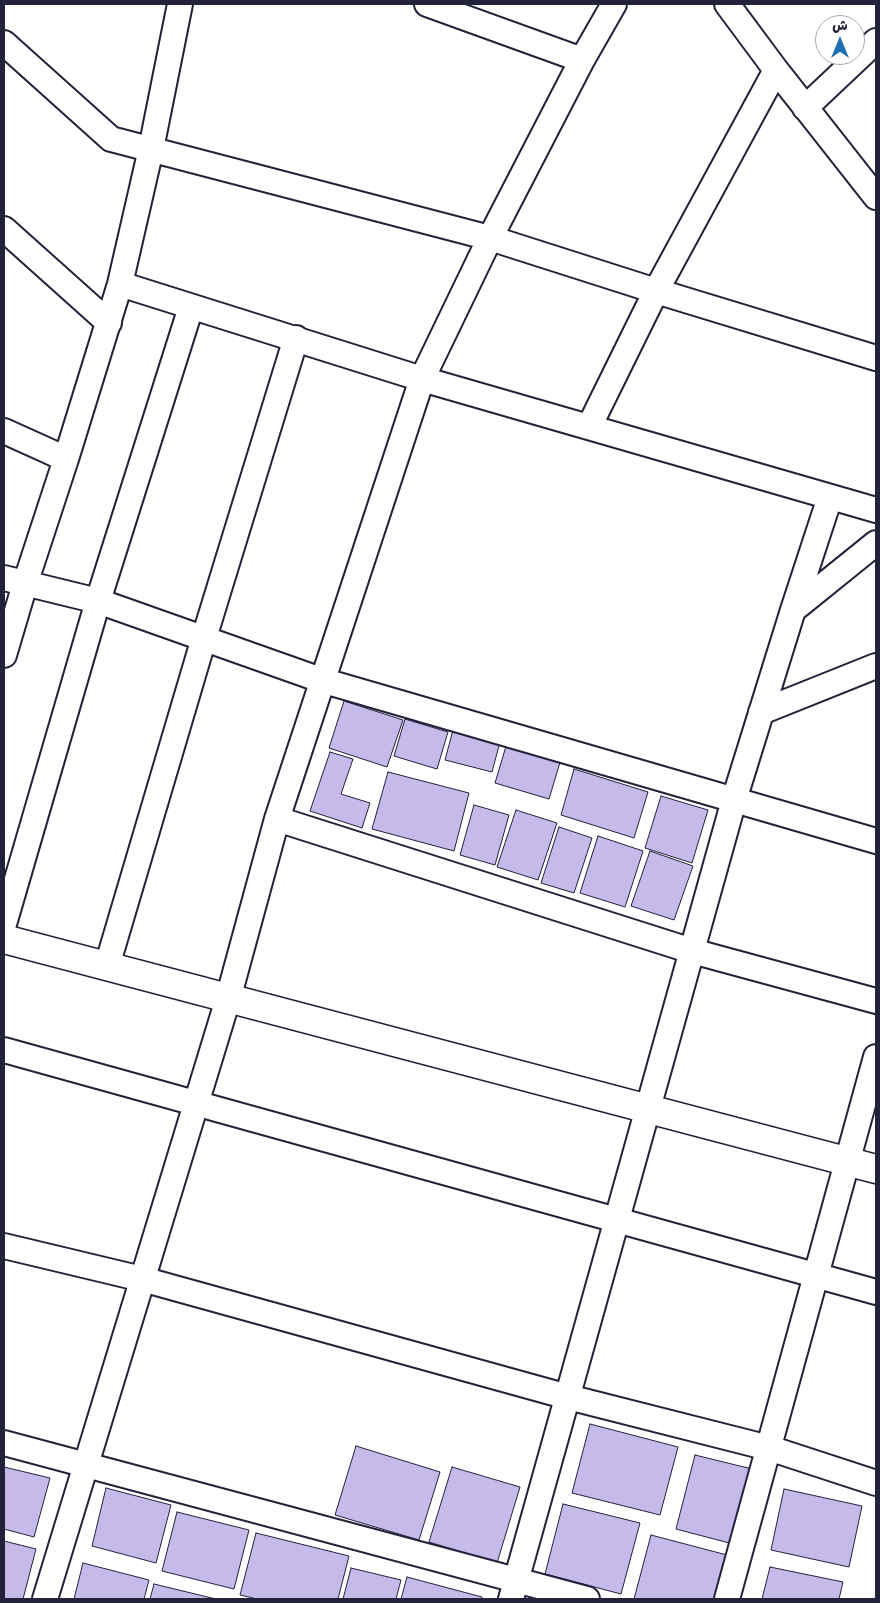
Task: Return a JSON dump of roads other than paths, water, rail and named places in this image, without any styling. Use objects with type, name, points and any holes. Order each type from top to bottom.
[{"type":"street","points":[[4,655],[14,581],[66,459],[120,284],[151,149],[180,4]]},
{"type":"street","points":[[427,4],[582,60]]},
{"type":"street","points":[[45,1599],[228,999],[277,819],[321,680],[422,379],[490,238],[582,60],[614,4]]},
{"type":"street","points":[[728,4],[776,70],[876,197]]},
{"type":"street","points":[[806,108],[876,41]]},
{"type":"street","points":[[4,43],[111,139],[490,238],[876,358]]},
{"type":"street","points":[[588,428],[656,291],[776,70]]},
{"type":"street","points":[[4,229],[109,323]]},
{"type":"street","points":[[120,284],[422,379],[876,510]]},
{"type":"street","points":[[4,924],[98,601],[191,307]]},
{"type":"street","points":[[107,966],[204,638],[296,338]]},
{"type":"street","points":[[4,431],[66,459]]},
{"type":"street","points":[[514,1590],[734,800],[830,498]]},
{"type":"street","points":[[793,610],[876,543]]},
{"type":"street","points":[[14,581],[98,601],[321,680],[876,842]]},
{"type":"street","points":[[761,712],[876,666]]},
{"type":"street","points":[[277,819],[692,951],[876,1001]]},
{"type":"street","points":[[4,939],[876,1169]]},
{"type":"street","points":[[4,1050],[876,1292]]},
{"type":"street","points":[[727,1599],[876,1057]]},
{"type":"street","points":[[4,1246],[142,1279],[568,1397],[769,1448],[876,1483]]},
{"type":"street","points":[[4,1443],[86,1465],[514,1590],[587,1599]]}]
